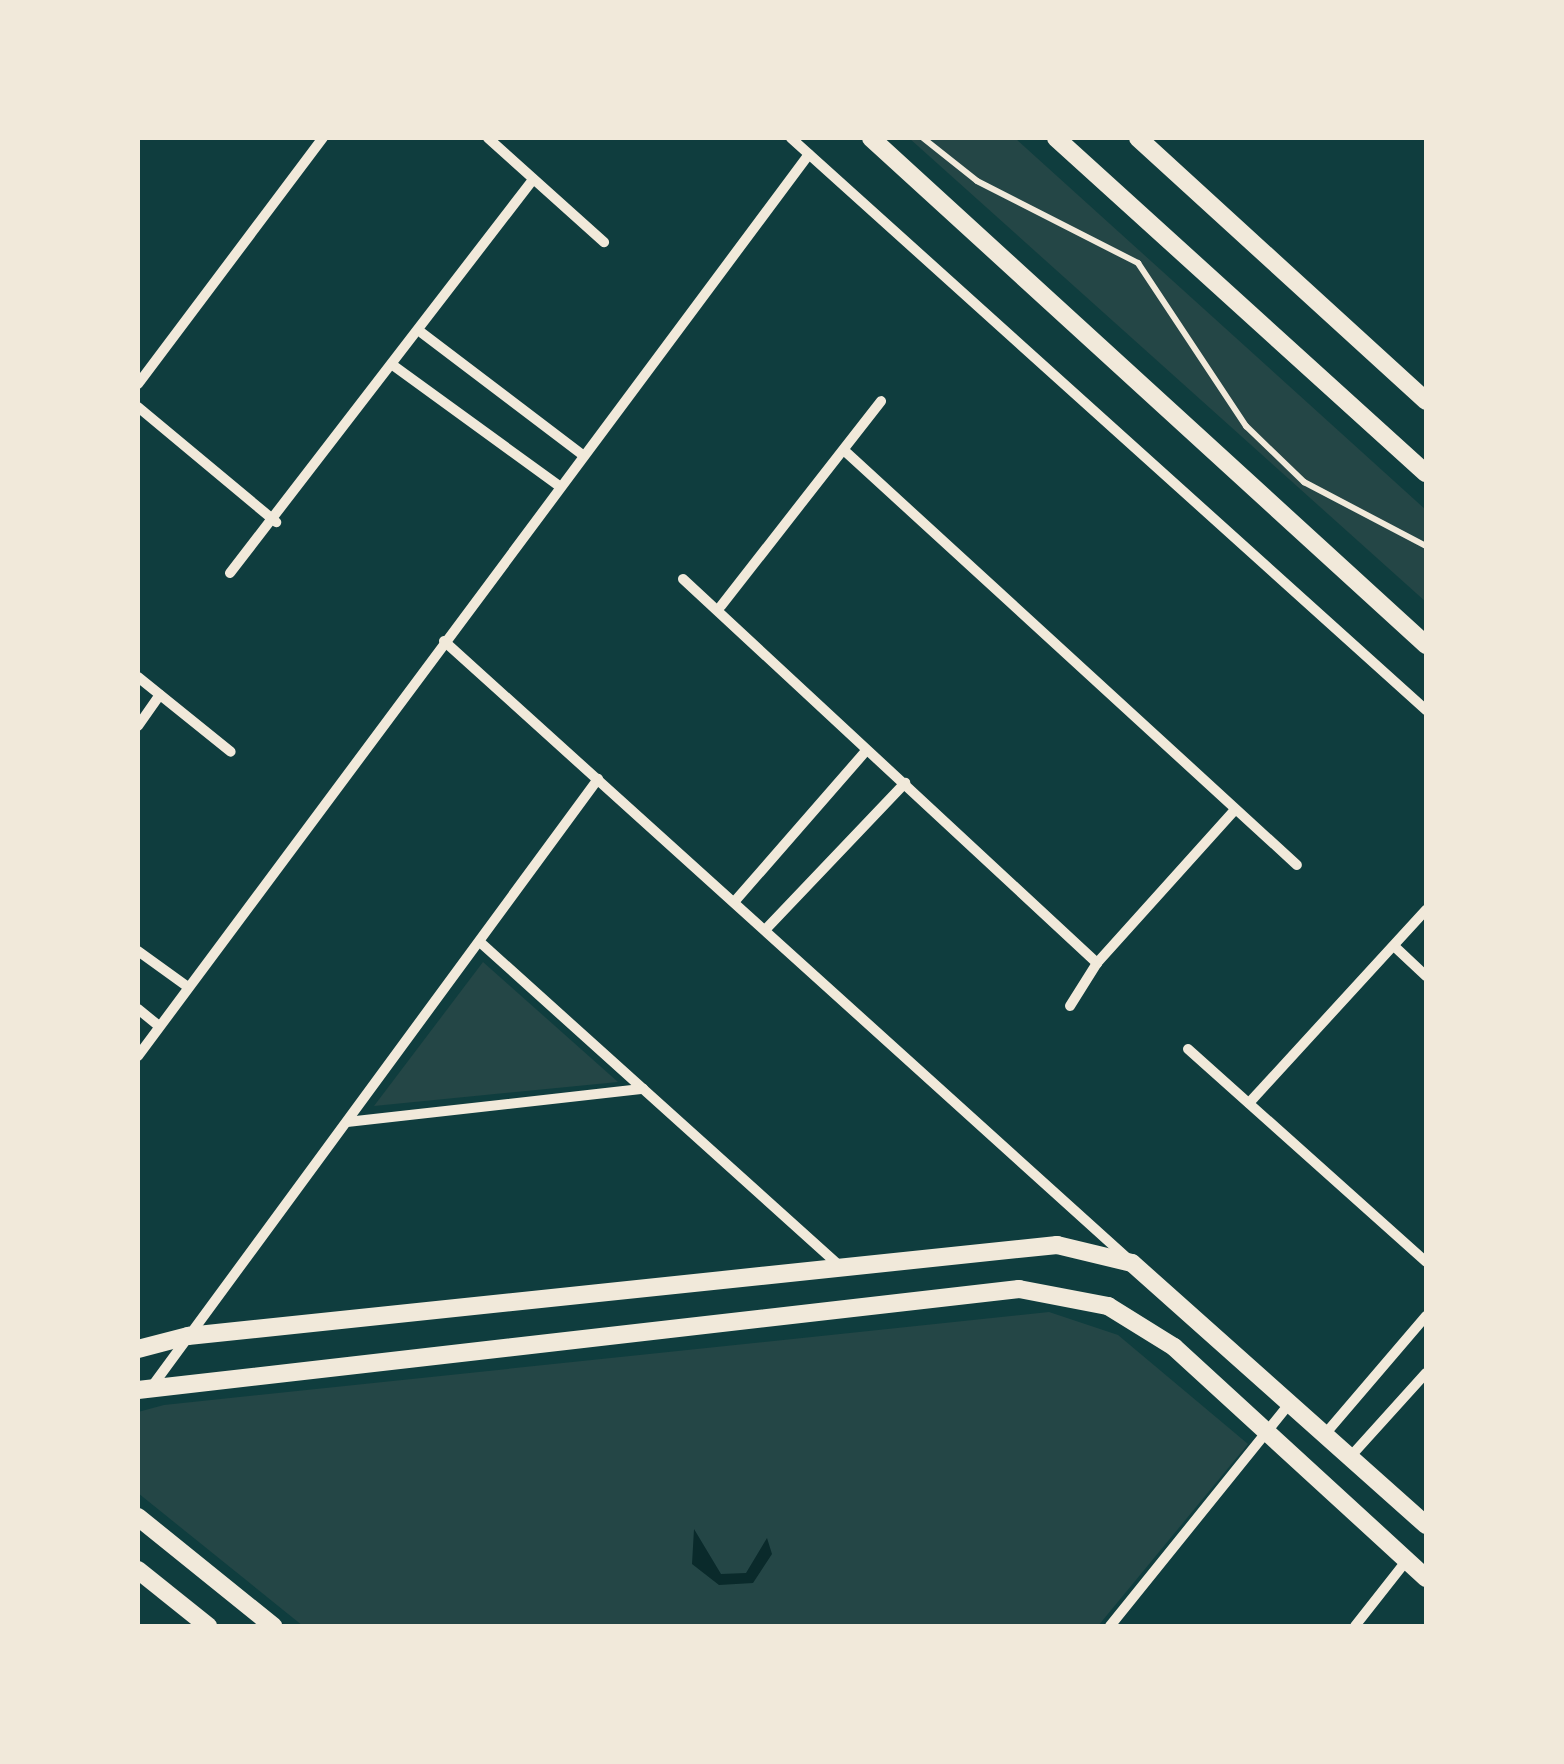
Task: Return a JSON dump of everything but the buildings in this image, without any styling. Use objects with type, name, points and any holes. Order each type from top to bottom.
[{"type":"street","points":[[138,384],[322,138]]},
{"type":"street","points":[[488,138],[604,242]]},
{"type":"street","points":[[791,138],[1426,710]]},
{"type":"street","points":[[871,138],[1426,645]]},
{"type":"street","points":[[1056,138],[1426,473]]},
{"type":"street","points":[[1146,141],[1426,400]]},
{"type":"street","points":[[138,1056],[809,154]]},
{"type":"street","points":[[230,573],[276,522],[422,333],[533,179]]},
{"type":"street","points":[[422,333],[582,455]]},
{"type":"street","points":[[394,366],[559,486]]},
{"type":"street","points":[[721,606],[847,453],[881,400]]},
{"type":"street","points":[[138,407],[276,522]]},
{"type":"street","points":[[847,453],[1233,812],[1297,865]]},
{"type":"street","points":[[683,579],[721,606],[866,752],[905,783],[1097,963]]},
{"type":"street","points":[[444,640],[1426,1525]]},
{"type":"street","points":[[138,677],[231,752]]},
{"type":"street","points":[[138,726],[160,696]]},
{"type":"street","points":[[735,901],[866,752]]},
{"type":"street","points":[[145,1388],[481,943],[598,778]]},
{"type":"street","points":[[766,929],[905,783]]},
{"type":"street","points":[[1070,1006],[1097,963],[1233,812]]},
{"type":"street","points":[[1249,1103],[1426,910]]},
{"type":"street","points":[[481,943],[837,1264]]},
{"type":"street","points":[[1394,946],[1426,976]]},
{"type":"street","points":[[138,951],[188,988]]},
{"type":"street","points":[[138,1010],[160,1026]]},
{"type":"street","points":[[1188,1049],[1426,1262]]},
{"type":"street","points":[[347,1122],[643,1089]]},
{"type":"street","points":[[138,1349],[188,1336],[837,1264],[1057,1245],[1132,1263]]},
{"type":"street","points":[[145,1388],[1020,1288],[1108,1306],[1174,1346],[1426,1578]]},
{"type":"street","points":[[1326,1433],[1426,1316]]},
{"type":"street","points":[[1351,1456],[1426,1373]]},
{"type":"street","points":[[1110,1626],[1291,1402]]},
{"type":"street","points":[[138,1517],[272,1626]]},
{"type":"street","points":[[1354,1626],[1407,1560]]},
{"type":"street","points":[[138,1570],[208,1626]]},
{"type":"path","points":[[923,138],[977,181],[1138,263],[1246,426],[1304,482],[1426,546]]},
{"type":"shaded area","points":[[909,138],[1015,138],[1426,510],[1426,602]]},
{"type":"shaded area","points":[[483,962],[618,1082],[374,1106]]},
{"type":"shaded area","points":[[1049,1312],[1118,1335],[1248,1444],[1098,1626],[303,1626],[138,1493],[138,1412],[164,1405]]},
{"type":"shaded area","points":[[694,1529],[721,1574],[746,1573],[767,1538],[772,1554],[753,1583],[719,1585],[692,1564]]}]
